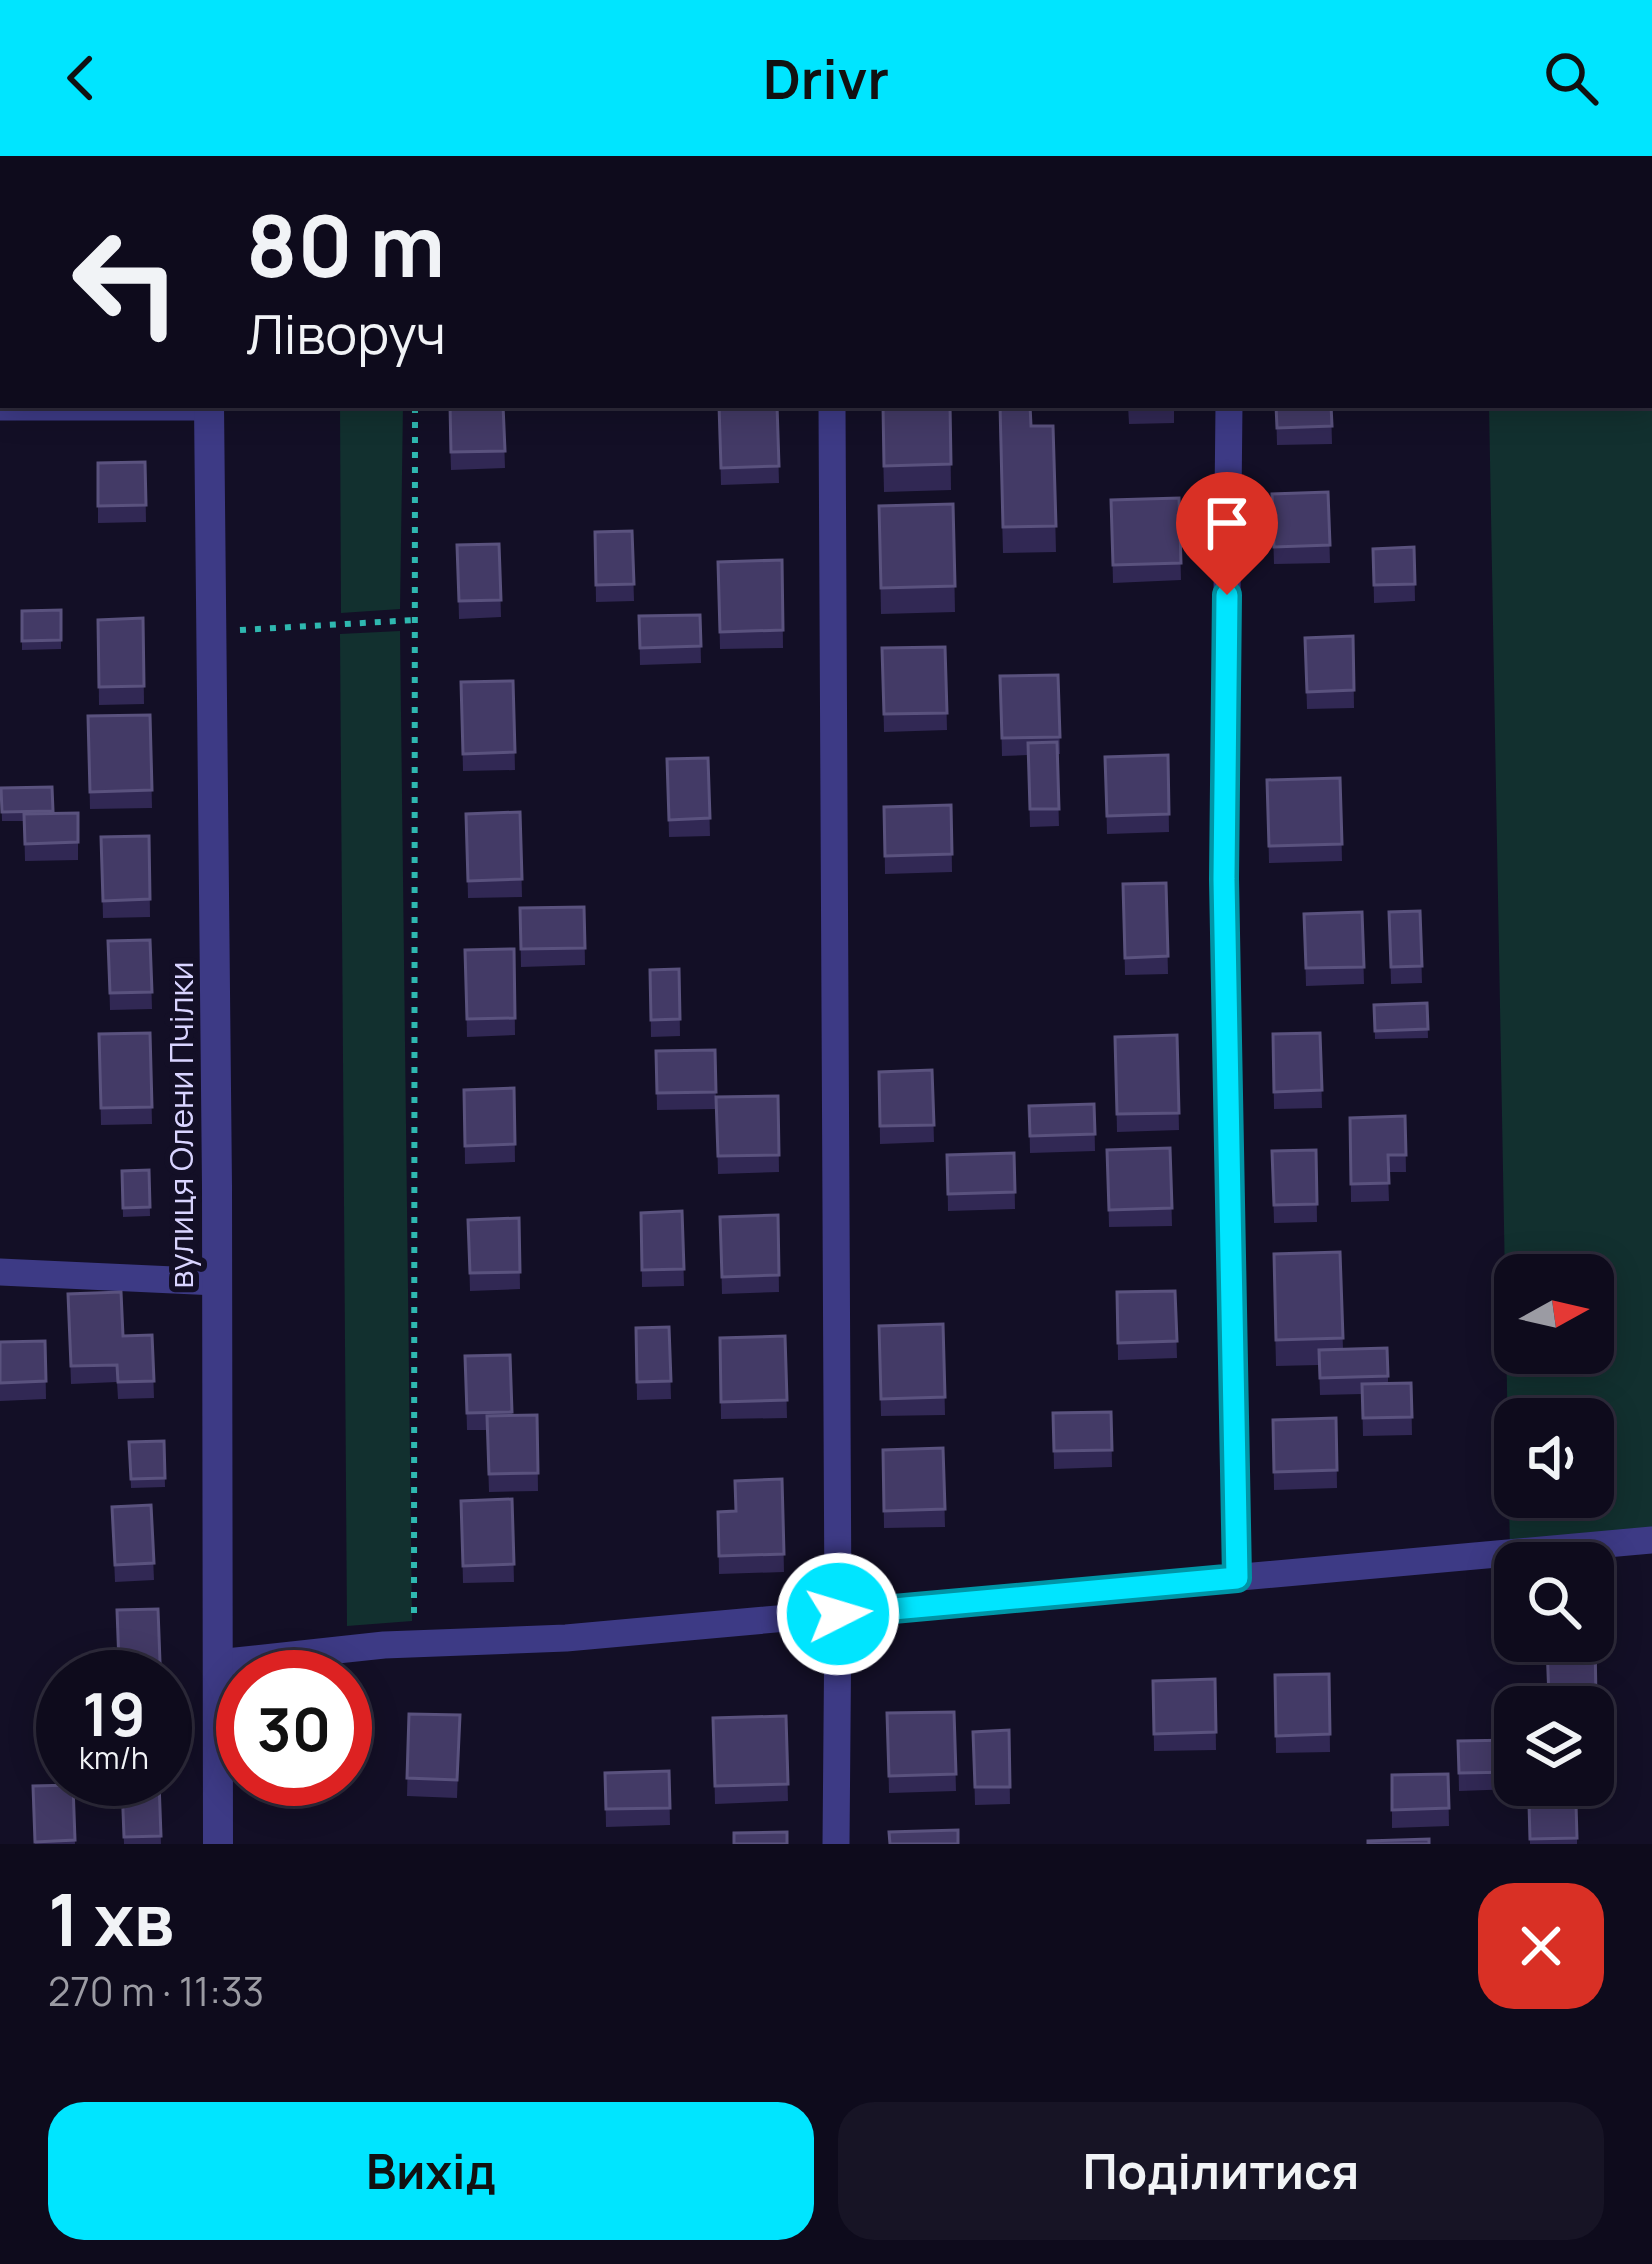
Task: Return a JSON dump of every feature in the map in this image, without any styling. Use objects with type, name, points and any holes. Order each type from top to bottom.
[{"type":"street","name":"вулиця Олени Пчілки","points":[[209,408],[218,1650]]},
{"type":"street","points":[[832,408],[836,1844]]},
{"type":"street","points":[[1229,408],[1224,879],[1237,1578]]},
{"type":"street","points":[[0,1272],[217,1282]]},
{"type":"street","points":[[352,1650],[566,1638],[1652,1540]]},
{"type":"street","name":"вулиця Олени Пчілки","points":[[218,1806],[218,1844]]},
{"type":"path","points":[[414,1644],[415,408]]},
{"type":"path","points":[[212,632],[415,620]]},
{"type":"green space","points":[[340,408],[403,408],[400,609],[341,613]]},
{"type":"green space","points":[[1489,408],[1652,408],[1652,1540],[1510,1542],[1509,1518],[1614,1518],[1614,1398],[1507,1398],[1507,1374],[1614,1374],[1614,1254],[1505,1254]]},
{"type":"green space","points":[[400,631],[412,1621],[347,1626],[340,634]]},
{"type":"building","points":[[450,408],[503,408],[505,451],[451,452]]},
{"type":"building","points":[[719,408],[777,408],[779,466],[721,468]]},
{"type":"building","points":[[883,408],[950,408],[951,464],[884,466]]},
{"type":"building","points":[[1000,408],[1030,408],[1031,426],[1053,426],[1056,526],[1003,527]]},
{"type":"building","points":[[1276,408],[1331,408],[1332,426],[1277,428]]},
{"type":"building","points":[[145,462],[146,505],[98,506],[98,463]]},
{"type":"building","points":[[1328,492],[1330,545],[1274,547],[1272,494]]},
{"type":"building","points":[[1179,498],[1181,563],[1113,565],[1111,500]]},
{"type":"building","points":[[953,504],[955,586],[881,588],[879,506]]},
{"type":"building","points":[[632,531],[634,584],[596,585],[595,532]]},
{"type":"building","points":[[499,544],[501,600],[459,601],[457,545]]},
{"type":"building","points":[[1414,547],[1415,584],[1374,585],[1373,549]]},
{"type":"building","points":[[782,560],[783,630],[720,632],[718,562]]},
{"type":"building","points":[[61,610],[61,640],[22,641],[22,611]]},
{"type":"building","points":[[700,615],[701,646],[640,648],[639,616]]},
{"type":"building","points":[[143,618],[144,686],[99,687],[98,620]]},
{"type":"building","points":[[1353,636],[1354,690],[1307,692],[1305,638]]},
{"type":"building","points":[[945,647],[947,713],[884,714],[882,648]]},
{"type":"building","points":[[1058,675],[1060,737],[1002,738],[1000,676]]},
{"type":"building","points":[[513,681],[515,752],[463,754],[461,682]]},
{"type":"building","points":[[150,715],[152,790],[90,792],[88,716]]},
{"type":"building","points":[[1057,742],[1059,809],[1030,809],[1028,743]]},
{"type":"building","points":[[1168,755],[1169,814],[1107,816],[1105,757]]},
{"type":"building","points":[[708,758],[710,818],[669,820],[667,759]]},
{"type":"building","points":[[1340,778],[1342,844],[1269,846],[1267,780]]},
{"type":"building","points":[[52,787],[53,811],[2,812],[1,788]]},
{"type":"building","points":[[951,805],[952,854],[885,856],[884,807]]},
{"type":"building","points":[[520,812],[522,879],[468,881],[466,814]]},
{"type":"building","points":[[78,813],[78,842],[25,844],[24,814]]},
{"type":"building","points":[[149,836],[150,899],[103,901],[101,837]]},
{"type":"building","points":[[1166,883],[1168,956],[1125,958],[1123,884]]},
{"type":"building","points":[[584,907],[585,948],[521,949],[520,908]]},
{"type":"building","points":[[1420,911],[1422,966],[1391,967],[1389,912]]},
{"type":"building","points":[[1362,912],[1364,967],[1306,968],[1304,914]]},
{"type":"building","points":[[150,940],[152,992],[110,993],[108,941]]},
{"type":"building","points":[[514,949],[515,1018],[467,1019],[465,950]]},
{"type":"building","points":[[679,969],[680,1019],[651,1020],[650,970]]},
{"type":"building","points":[[1427,1003],[1428,1029],[1375,1031],[1374,1005]]},
{"type":"building","points":[[150,1033],[152,1107],[101,1108],[99,1034]]},
{"type":"building","points":[[1320,1033],[1322,1090],[1274,1092],[1273,1034]]},
{"type":"building","points":[[1177,1035],[1179,1113],[1117,1114],[1115,1037]]},
{"type":"building","points":[[715,1050],[716,1092],[657,1093],[656,1051]]},
{"type":"building","points":[[932,1070],[934,1125],[880,1126],[879,1072]]},
{"type":"building","points":[[514,1088],[515,1144],[465,1146],[464,1090]]},
{"type":"building","points":[[778,1096],[779,1155],[718,1156],[716,1097]]},
{"type":"building","points":[[1094,1104],[1095,1134],[1030,1136],[1029,1106]]},
{"type":"building","points":[[1405,1116],[1406,1155],[1388,1155],[1389,1183],[1351,1184],[1350,1118]]},
{"type":"building","points":[[1170,1148],[1172,1208],[1109,1210],[1107,1150]]},
{"type":"building","points":[[1316,1150],[1317,1204],[1274,1205],[1272,1151]]},
{"type":"building","points":[[1014,1153],[1015,1192],[948,1194],[947,1155]]},
{"type":"building","points":[[149,1170],[150,1207],[123,1208],[122,1171]]},
{"type":"building","points":[[682,1211],[684,1269],[642,1270],[641,1213]]},
{"type":"building","points":[[778,1215],[779,1275],[722,1277],[720,1217]]},
{"type":"building","points":[[519,1218],[520,1272],[470,1273],[468,1220]]},
{"type":"building","points":[[1340,1252],[1343,1338],[1276,1340],[1274,1254]]},
{"type":"building","points":[[1175,1291],[1177,1341],[1118,1343],[1117,1292]]},
{"type":"building","points":[[121,1292],[123,1336],[152,1335],[154,1381],[118,1382],[117,1365],[71,1366],[68,1294]]},
{"type":"building","points":[[943,1324],[945,1397],[881,1399],[879,1326]]},
{"type":"building","points":[[669,1327],[671,1381],[637,1382],[636,1328]]},
{"type":"building","points":[[785,1336],[787,1400],[721,1402],[720,1338]]},
{"type":"building","points":[[45,1341],[46,1381],[0,1383],[0,1342]]},
{"type":"building","points":[[1387,1348],[1388,1376],[1320,1378],[1319,1350]]},
{"type":"building","points":[[510,1355],[512,1412],[467,1413],[465,1356]]},
{"type":"building","points":[[1411,1383],[1412,1417],[1363,1418],[1362,1384]]},
{"type":"building","points":[[1111,1412],[1112,1450],[1054,1451],[1053,1413]]},
{"type":"building","points":[[537,1415],[538,1473],[489,1474],[487,1416]]},
{"type":"building","points":[[1336,1418],[1337,1470],[1274,1472],[1273,1420]]},
{"type":"building","points":[[164,1441],[165,1478],[131,1479],[129,1442]]},
{"type":"building","points":[[943,1448],[945,1509],[884,1511],[883,1450]]},
{"type":"building","points":[[782,1479],[784,1554],[719,1556],[718,1512],[736,1511],[735,1481]]},
{"type":"building","points":[[512,1499],[514,1564],[463,1566],[461,1501]]},
{"type":"building","points":[[151,1505],[154,1563],[115,1565],[112,1507]]},
{"type":"building","points":[[158,1609],[160,1650],[119,1650],[117,1610]]},
{"type":"building","points":[[1548,1662],[1595,1662],[1596,1686],[1549,1686]]},
{"type":"building","points":[[1329,1674],[1330,1734],[1276,1736],[1275,1675]]},
{"type":"building","points":[[1215,1679],[1216,1732],[1154,1734],[1153,1681]]},
{"type":"building","points":[[954,1712],[956,1774],[889,1776],[887,1713]]},
{"type":"building","points":[[409,1714],[460,1715],[457,1780],[407,1778]]},
{"type":"building","points":[[786,1716],[788,1784],[715,1786],[713,1718]]},
{"type":"building","points":[[1009,1730],[1010,1787],[975,1787],[973,1732]]},
{"type":"building","points":[[1494,1740],[1494,1772],[1459,1773],[1458,1741]]},
{"type":"building","points":[[669,1771],[670,1808],[606,1809],[605,1773]]},
{"type":"building","points":[[1448,1774],[1449,1808],[1392,1810],[1392,1775]]},
{"type":"building","points":[[33,1786],[36,1806],[74,1806],[75,1840],[35,1842]]},
{"type":"building","points":[[123,1806],[160,1806],[161,1836],[124,1837]]},
{"type":"building","points":[[1529,1806],[1576,1806],[1577,1838],[1530,1839]]},
{"type":"building","points":[[958,1830],[958,1844],[890,1844],[889,1832]]},
{"type":"building","points":[[787,1832],[787,1844],[734,1844],[734,1833]]},
{"type":"building","points":[[1429,1839],[1429,1844],[1368,1844],[1368,1841]]},
{"type":"route","points":[[838,1614],[1237,1578],[1224,879],[1227,595]]}]
